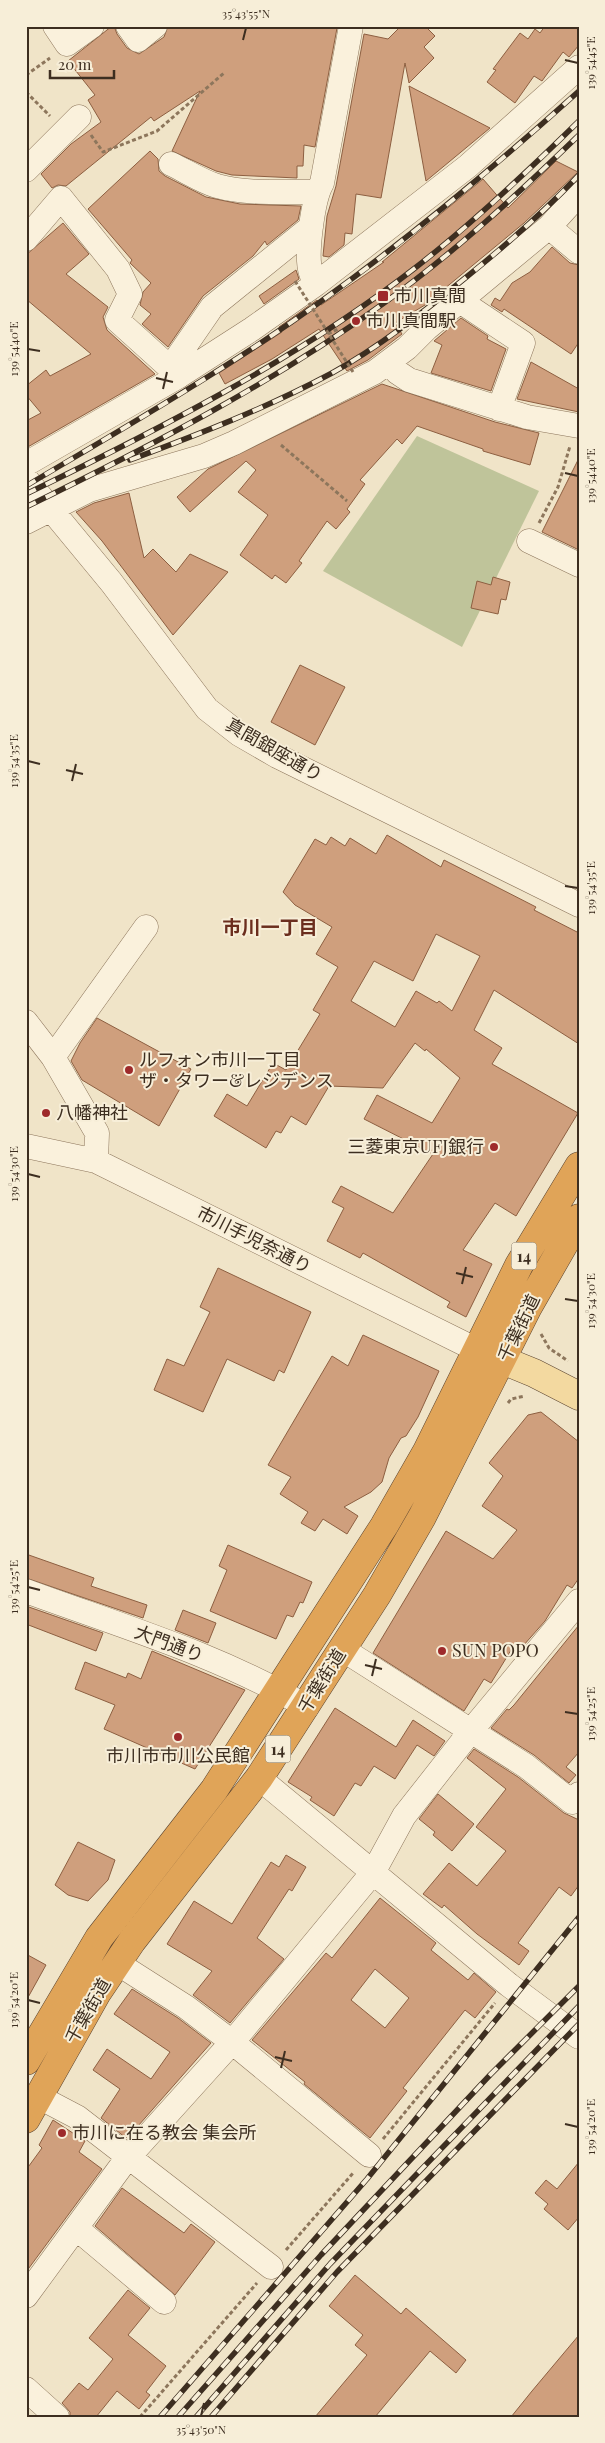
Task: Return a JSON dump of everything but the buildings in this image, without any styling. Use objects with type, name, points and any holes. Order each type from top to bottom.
[{"type":"highway","name":"千葉街道","points":[[26,2061],[99,1938],[214,1790],[401,1496],[436,1434],[519,1265],[579,1166]]},
{"type":"highway","name":"千葉街道","points":[[33,2108],[97,1992],[117,1963],[259,1778],[307,1707],[377,1595],[422,1517],[544,1278],[579,1218]]},
{"type":"main road","points":[[477,1350],[579,1396]]},
{"type":"street","points":[[61,35],[92,26]]},
{"type":"street","points":[[128,26],[138,40],[155,26]]},
{"type":"street","points":[[306,283],[311,273],[309,262],[311,227],[317,192],[322,183],[351,26]]},
{"type":"street","points":[[26,464],[175,372],[252,330],[306,283],[468,166],[579,67]]},
{"type":"street","points":[[26,170],[72,124]]},
{"type":"street","points":[[171,164],[215,185],[247,192],[317,192]]},
{"type":"street","points":[[26,522],[89,490],[204,456],[293,416],[375,372],[549,227],[579,194]]},
{"type":"street","points":[[28,232],[61,198],[118,269],[130,294],[117,320],[175,372]]},
{"type":"street","points":[[175,372],[212,306],[311,227]]},
{"type":"street","points":[[549,227],[579,252]]},
{"type":"street","points":[[460,302],[523,343],[499,409]]},
{"type":"street","points":[[389,362],[397,372],[409,380],[527,417],[577,426]]},
{"type":"street","name":"真間銀座通り","points":[[26,479],[111,582],[207,709],[239,734],[277,756],[579,905]]},
{"type":"street","points":[[529,542],[579,564]]},
{"type":"street","points":[[53,1057],[146,927]]},
{"type":"street","points":[[26,1022],[53,1057],[98,1133],[96,1161]]},
{"type":"street","name":"市川手児奈通り","points":[[26,1146],[96,1161],[477,1350]]},
{"type":"street","name":"大門通り","points":[[26,1591],[204,1656],[279,1690],[307,1707]]},
{"type":"street","points":[[26,2296],[129,2156],[232,2042],[374,1872],[404,1816],[470,1732],[579,1601]]},
{"type":"street","points":[[342,1649],[526,1766],[572,1802],[579,1794]]},
{"type":"street","points":[[259,1778],[509,1985],[579,2037]]},
{"type":"street","points":[[117,1963],[186,2007],[232,2042],[369,2155]]},
{"type":"street","points":[[33,2108],[77,2117],[271,2267]]},
{"type":"street","points":[[76,2228],[164,2302]]},
{"type":"street","points":[[26,2389],[57,2417]]},
{"type":"path","points":[[26,75],[61,35]]},
{"type":"path","points":[[26,92],[72,124],[103,152],[157,131],[224,73]]},
{"type":"path","points":[[306,283],[328,334],[353,372]]},
{"type":"path","points":[[328,334],[338,329]]},
{"type":"path","points":[[529,542],[558,487],[577,426]]},
{"type":"path","points":[[262,429],[347,501]]},
{"type":"path","points":[[538,1328],[549,1348],[571,1364]]},
{"type":"path","points":[[140,2417],[369,2155],[509,1985]]},
{"type":"green space","points":[[417,436],[539,491],[462,647],[323,571]]},
{"type":"railway","points":[[26,486],[145,416],[304,314],[425,222],[503,158],[579,91]]},
{"type":"railway","points":[[26,494],[177,418],[226,391],[276,362],[370,301],[458,233],[579,121]]},
{"type":"railway","points":[[26,507],[210,412],[299,360],[342,332],[410,284],[460,244],[579,135]]},
{"type":"railway","points":[[130,460],[283,398],[332,373],[367,352],[416,317],[494,254],[538,216],[579,175]]},
{"type":"railway","points":[[160,2417],[367,2179],[579,1917]]},
{"type":"railway","points":[[178,2417],[321,2255],[490,2075],[579,1986]]},
{"type":"railway","points":[[196,2417],[330,2264],[579,2006]]},
{"type":"railway","points":[[211,2417],[337,2272],[579,2024]]},
{"type":"place","name":"市川真間","points":[[383,296]]},
{"type":"place","name":"市川真間駅","points":[[356,321]]},
{"type":"place","name":"ルフォン市川一丁目 ザ・タワー&レジデンス","points":[[129,1070]]},
{"type":"place","name":"八幡神社","points":[[46,1113]]},
{"type":"place","name":"三菱東京UFJ銀行","points":[[494,1147]]},
{"type":"place","name":"SUN POPO","points":[[442,1651]]},
{"type":"place","name":"市川市市川公民館","points":[[178,1737]]},
{"type":"place","name":"市川に在る教会 集会所","points":[[62,2133]]},
{"type":"district","name":"市川一丁目","points":[[270,927]]}]
